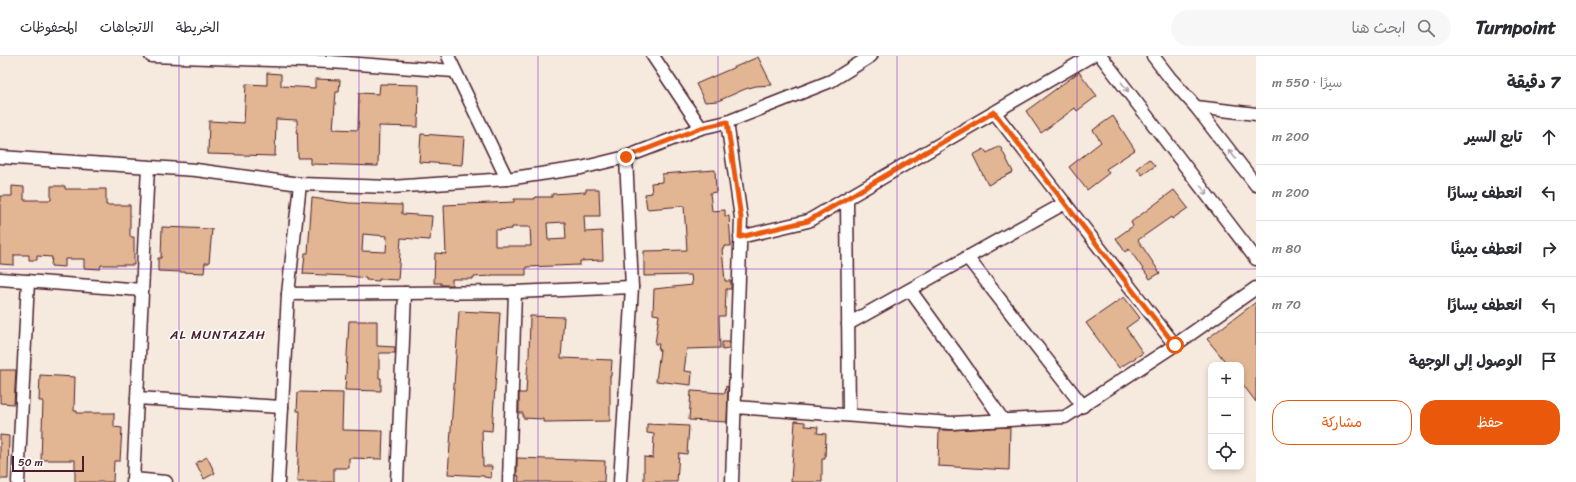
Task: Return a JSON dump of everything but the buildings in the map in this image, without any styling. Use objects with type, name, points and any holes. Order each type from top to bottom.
[{"type":"street","points":[[151,56],[330,59],[454,72]]},
{"type":"street","points":[[448,56],[454,72],[506,179]]},
{"type":"street","points":[[653,56],[701,128]]},
{"type":"street","points":[[0,157],[196,170],[300,184],[391,187],[506,179],[581,168],[626,157],[701,128],[727,122],[831,81],[872,56]]},
{"type":"street","points":[[740,237],[808,221],[1091,56]]},
{"type":"street","points":[[1101,56],[1256,259]]},
{"type":"street","points":[[1153,56],[1196,107],[1256,185]]},
{"type":"street","points":[[1196,107],[1256,114]]},
{"type":"street","points":[[994,112],[1175,345]]},
{"type":"street","points":[[727,122],[741,218],[732,482]]},
{"type":"street","points":[[620,482],[632,287],[626,157]]},
{"type":"street","points":[[148,167],[133,481],[166,482]]},
{"type":"street","points":[[278,482],[288,294],[300,184]]},
{"type":"street","points":[[847,199],[849,415]]},
{"type":"street","points":[[848,324],[1064,203]]},
{"type":"street","points":[[967,257],[1083,406]]},
{"type":"street","points":[[0,279],[142,290]]},
{"type":"street","points":[[18,482],[28,281]]},
{"type":"street","points":[[288,294],[515,292],[632,287]]},
{"type":"street","points":[[735,407],[951,423],[1065,417],[1175,345],[1256,288]]},
{"type":"street","points":[[910,290],[1003,420]]},
{"type":"street","points":[[509,482],[515,292]]},
{"type":"street","points":[[397,482],[405,293]]},
{"type":"street","points":[[137,398],[282,407]]},
{"type":"district","name":"AL MUNTAZAH","points":[[218,334]]},
{"type":"route","points":[[626,157],[701,128],[727,122],[741,218],[740,237],[808,221],[994,112],[1175,345]]}]
